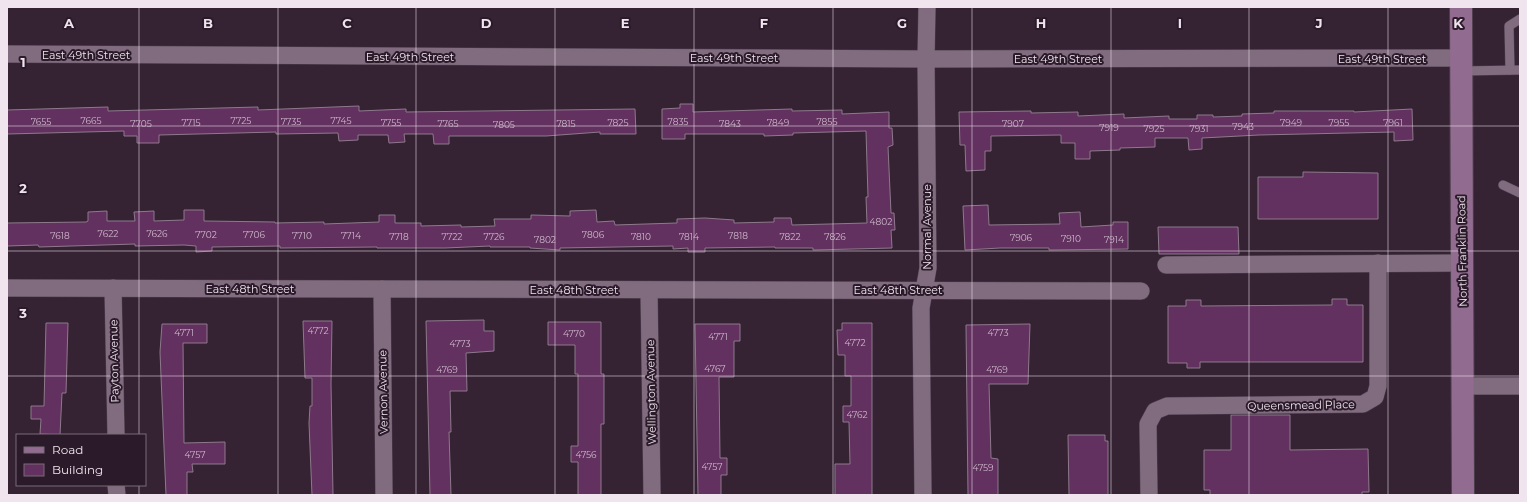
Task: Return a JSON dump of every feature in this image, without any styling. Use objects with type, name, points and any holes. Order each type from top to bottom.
[{"type":"main road","name":"North Franklin Road","points":[[1461,7],[1463,495]]},
{"type":"street","name":"Normal Avenue","points":[[923,495],[921,308],[928,268],[927,7]]},
{"type":"street","name":"East 49th Street","points":[[7,54],[926,59],[1461,65]]},
{"type":"street","name":"Queensmead Place","points":[[1149,495],[1148,424],[1155,412],[1167,406],[1363,404],[1375,397],[1378,386],[1378,263]]},
{"type":"street","points":[[1166,265],[1462,263]]},
{"type":"street","name":"East 48th Street","points":[[7,288],[1141,291]]},
{"type":"street","name":"Payton Avenue","points":[[113,288],[116,434]]},
{"type":"street","name":"Vernon Avenue","points":[[382,289],[384,495]]},
{"type":"street","name":"Wellington Avenue","points":[[649,290],[652,495]]},
{"type":"street","points":[[1463,386],[1520,386]]},
{"type":"lane","points":[[1510,70],[1510,26],[1520,19]]},
{"type":"lane","points":[[1461,65],[1520,70]]},
{"type":"lane","points":[[1503,185],[1520,193]]},
{"type":"building","points":[[680,104],[693,104],[693,112],[792,109],[792,111],[842,110],[842,114],[889,112],[889,128],[892,128],[893,145],[888,147],[891,213],[894,213],[895,230],[891,230],[892,248],[813,250],[813,248],[775,247],[705,248],[705,252],[688,252],[688,248],[673,249],[673,246],[560,248],[560,250],[530,247],[490,246],[445,248],[280,248],[280,246],[212,247],[212,251],[196,252],[196,246],[184,245],[135,246],[135,244],[39,247],[38,245],[7,246],[7,223],[86,222],[88,221],[88,212],[107,211],[107,221],[135,221],[134,212],[154,211],[154,221],[184,220],[184,210],[204,210],[204,221],[275,223],[324,222],[324,224],[379,222],[379,215],[395,215],[395,223],[421,223],[421,226],[461,225],[461,227],[495,226],[494,219],[531,219],[531,215],[570,216],[570,211],[596,210],[597,222],[614,221],[615,225],[677,223],[677,219],[705,218],[734,220],[734,223],[774,222],[774,218],[791,218],[792,225],[867,223],[866,197],[868,197],[866,131],[793,133],[793,135],[764,136],[764,134],[685,134],[685,139],[662,139],[662,109],[680,108]]},
{"type":"building","points":[[359,106],[359,111],[406,109],[406,112],[635,109],[636,134],[600,134],[600,132],[546,136],[449,136],[449,144],[434,144],[433,134],[404,134],[405,142],[389,143],[388,135],[358,135],[358,140],[339,141],[338,133],[276,134],[276,132],[159,135],[159,143],[137,143],[137,136],[124,136],[124,131],[7,134],[7,110],[108,107],[108,111],[258,107],[258,110]]},
{"type":"building","points":[[1412,109],[1413,140],[1394,141],[1394,132],[1259,135],[1202,138],[1202,149],[1189,150],[1188,138],[1155,138],[1155,147],[1090,151],[1090,159],[1075,159],[1075,143],[1061,143],[1061,135],[991,136],[991,151],[985,151],[985,170],[966,171],[965,145],[960,145],[959,112],[1078,112],[1078,116],[1124,114],[1124,118],[1169,116],[1169,119],[1197,119],[1197,115],[1213,115],[1213,117],[1242,116],[1242,114],[1274,113],[1274,111],[1354,112]]},
{"type":"building","points":[[1303,172],[1378,173],[1378,219],[1258,219],[1258,177],[1303,177]]},
{"type":"building","points":[[988,205],[989,225],[1060,224],[1059,213],[1080,212],[1081,227],[1113,225],[1113,222],[1128,222],[1128,249],[1049,250],[1049,248],[1000,248],[965,250],[963,206]]},
{"type":"building","points":[[1158,227],[1238,227],[1239,254],[1159,254]]},
{"type":"building","points":[[1332,299],[1347,299],[1347,305],[1363,305],[1363,362],[1200,362],[1200,368],[1187,368],[1187,363],[1168,363],[1168,306],[1186,306],[1186,300],[1201,300],[1201,306],[1332,305]]},
{"type":"building","points":[[484,320],[484,331],[494,331],[494,351],[466,353],[467,391],[450,391],[451,432],[449,432],[451,495],[430,495],[426,321]]},
{"type":"building","points":[[303,321],[332,321],[331,384],[333,495],[312,495],[309,423],[310,406],[312,406],[312,378],[305,378]]},
{"type":"building","points":[[548,322],[601,322],[601,374],[604,374],[604,424],[601,424],[601,495],[578,495],[578,462],[571,462],[571,446],[578,446],[578,374],[575,374],[575,345],[548,345]]},
{"type":"building","points":[[46,323],[68,323],[66,393],[62,393],[60,434],[40,434],[41,419],[31,419],[31,406],[44,406]]},
{"type":"building","points":[[842,323],[872,323],[872,495],[835,495],[835,464],[850,464],[849,422],[843,422],[843,406],[851,406],[851,376],[845,376],[845,355],[838,355],[837,330],[842,330]]},
{"type":"building","points":[[162,324],[207,324],[207,343],[183,343],[184,443],[225,442],[225,464],[192,464],[193,472],[187,472],[187,495],[166,495],[160,352]]},
{"type":"building","points":[[695,324],[740,324],[740,341],[734,341],[734,377],[719,377],[720,458],[727,458],[727,475],[721,475],[721,495],[698,495]]},
{"type":"building","points":[[1030,324],[1028,384],[989,384],[991,458],[998,459],[998,495],[968,495],[966,325]]},
{"type":"building","points":[[1231,415],[1290,415],[1290,450],[1368,449],[1369,492],[1362,492],[1362,495],[1210,495],[1210,490],[1204,490],[1204,450],[1231,450]]},
{"type":"building","points":[[1068,435],[1105,435],[1105,441],[1108,441],[1108,495],[1069,495]]}]
